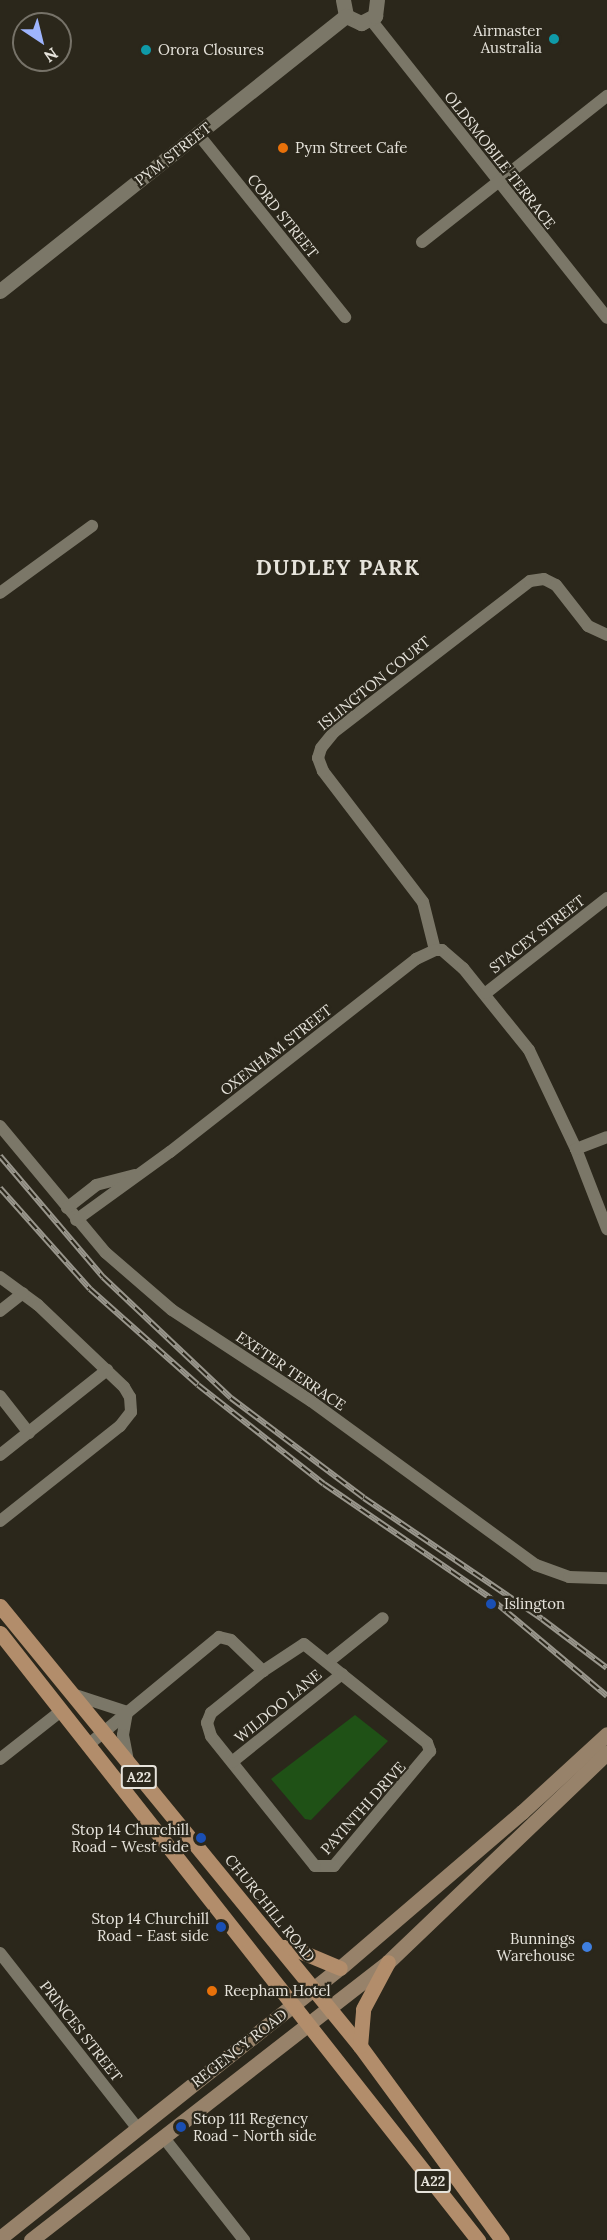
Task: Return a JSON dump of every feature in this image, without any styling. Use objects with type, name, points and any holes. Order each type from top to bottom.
[{"type":"main road","name":"CHURCHILL ROAD","points":[[0,1606],[360,2046],[502,2240]]},
{"type":"main road","name":"A22","points":[[0,1633],[478,2240]]},
{"type":"main road","name":"REGENCY ROAD","points":[[30,2240],[388,1962],[578,1770],[607,1734]]},
{"type":"main road","name":"REGENCY ROAD","points":[[0,2238],[313,1990],[578,1770],[607,1753]]},
{"type":"main road","points":[[280,1947],[290,1947],[339,1968]]},
{"type":"main road","points":[[360,2046],[363,2009],[388,1962]]},
{"type":"street","points":[[344,0],[346,16],[356,23],[371,20],[378,10],[377,0]]},
{"type":"street","name":"PYM STREET","points":[[0,291],[346,16]]},
{"type":"street","name":"OLDSMOBILE TERRACE","points":[[371,20],[607,318]]},
{"type":"street","points":[[422,242],[607,96]]},
{"type":"street","name":"CORD STREET","points":[[198,134],[345,317]]},
{"type":"street","points":[[0,592],[92,526]]},
{"type":"street","name":"ISLINGTON COURT","points":[[435,950],[423,902],[323,771],[318,758],[321,748],[334,732],[530,581],[544,579],[556,585],[588,626],[607,634]]},
{"type":"street","name":"STACEY STREET","points":[[486,993],[607,898]]},
{"type":"street","points":[[435,950],[449,956],[486,993],[529,1050],[576,1149],[607,1229]]},
{"type":"street","name":"OXENHAM STREET","points":[[76,1220],[135,1175],[170,1152],[416,959],[435,950]]},
{"type":"street","name":"EXETER TERRACE","points":[[0,1126],[76,1220],[106,1253],[172,1310],[320,1408],[536,1565],[569,1577],[607,1578]]},
{"type":"street","points":[[576,1149],[607,1137]]},
{"type":"street","name":"OXENHAM STREET","points":[[67,1208],[96,1185],[135,1175]]},
{"type":"street","points":[[0,1277],[23,1293],[107,1370],[130,1397],[131,1412],[120,1426],[0,1521]]},
{"type":"street","points":[[0,1311],[23,1293]]},
{"type":"street","points":[[0,1455],[107,1370]]},
{"type":"street","points":[[0,1396],[29,1433]]},
{"type":"street","points":[[328,1662],[383,1618]]},
{"type":"street","points":[[88,1744],[219,1637],[231,1640],[263,1671]]},
{"type":"street","name":"PAYINTHI DRIVE","points":[[304,1644],[427,1743],[430,1751],[334,1866],[315,1866],[211,1736],[207,1723],[211,1713],[263,1671],[304,1644]]},
{"type":"street","name":"WILDOO LANE","points":[[232,1762],[342,1674]]},
{"type":"street","points":[[70,1693],[127,1712]]},
{"type":"street","points":[[0,1759],[61,1710]]},
{"type":"street","points":[[127,1712],[123,1735],[128,1764]]},
{"type":"street","name":"PRINCES STREET","points":[[0,1953],[138,2128]]},
{"type":"street","points":[[164,2138],[244,2240]]},
{"type":"green space","points":[[355,1715],[388,1741],[311,1820],[305,1819],[271,1779]]},
{"type":"railway","points":[[0,1156],[103,1277],[231,1398],[364,1498],[542,1619],[607,1668]]},
{"type":"railway","points":[[0,1188],[90,1289],[198,1385],[324,1484],[489,1597],[607,1696]]},
{"type":"place","name":"Airmaster Australia","points":[[554,39]]},
{"type":"place","name":"Orora Closures","points":[[146,50]]},
{"type":"place","name":"Pym Street Cafe","points":[[283,148]]},
{"type":"place","name":"Islington","points":[[491,1604]]},
{"type":"place","name":"Stop 14 Churchill Road - West side","points":[[201,1838]]},
{"type":"place","name":"Stop 14 Churchill Road - East side","points":[[221,1927]]},
{"type":"place","name":"Bunnings Warehouse","points":[[587,1947]]},
{"type":"place","name":"Reepham Hotel","points":[[212,1991]]},
{"type":"place","name":"Stop 111 Regency Road - North side","points":[[181,2127]]},
{"type":"district","name":"DUDLEY PARK","points":[[338,568]]}]
